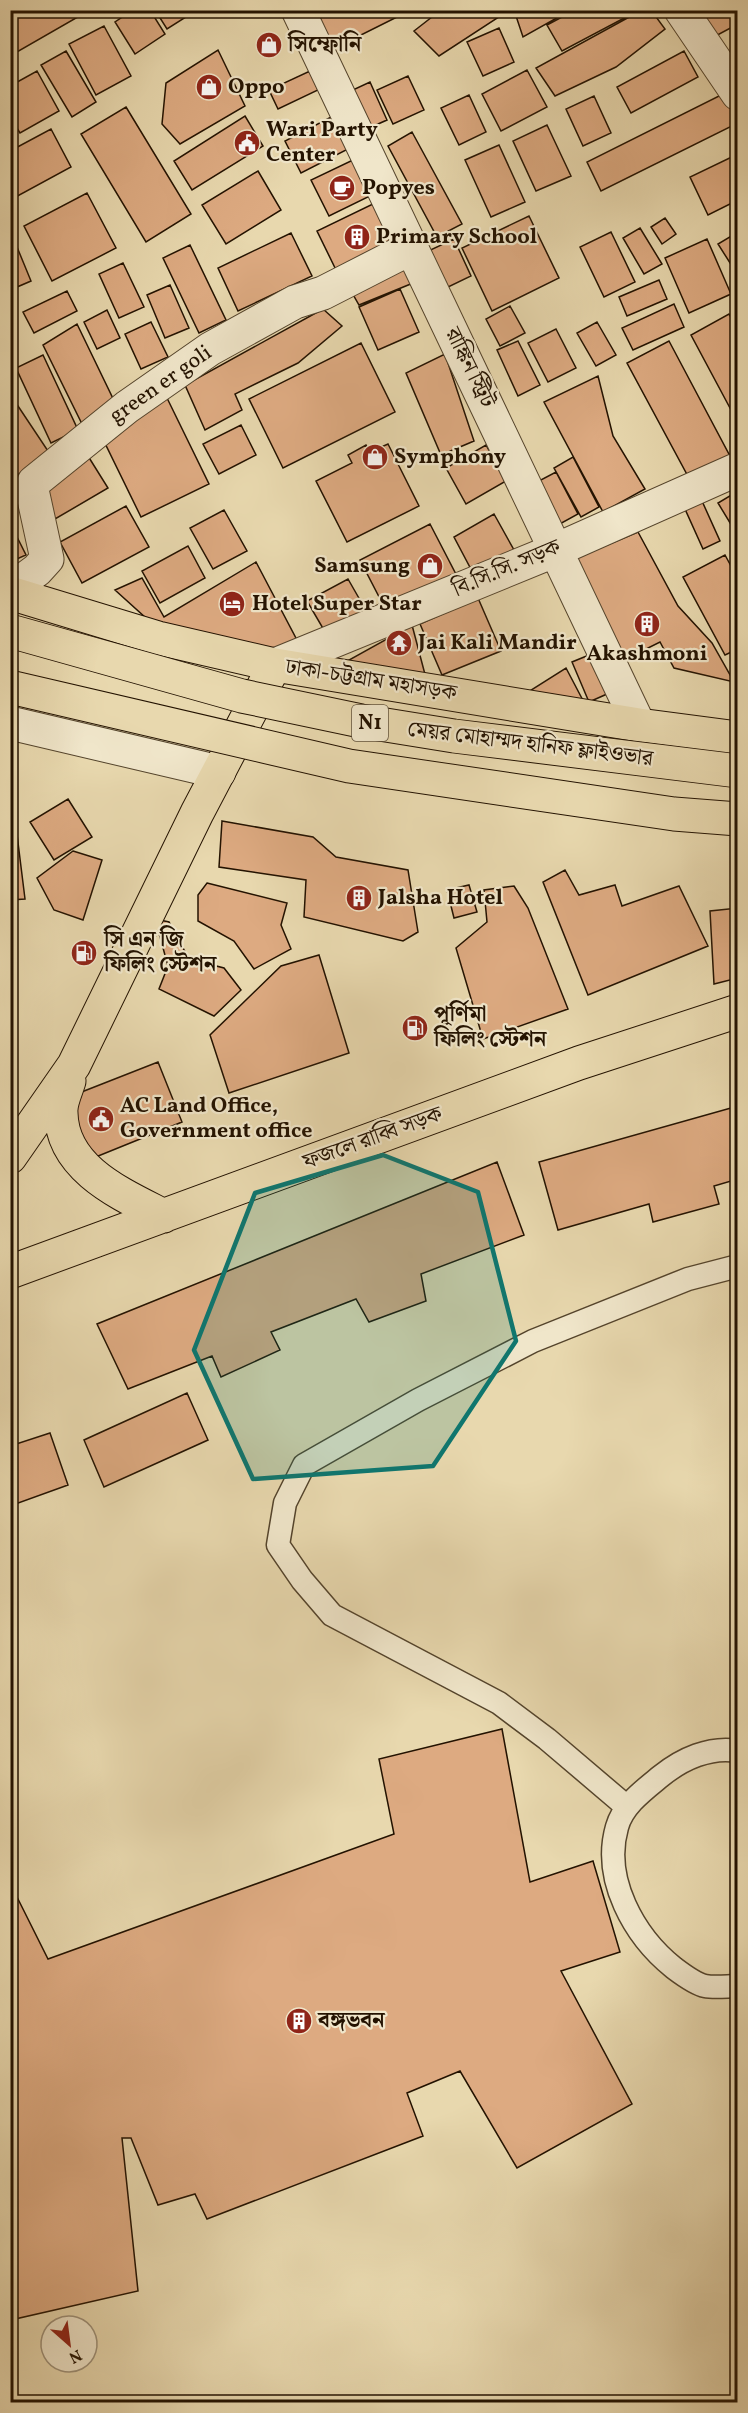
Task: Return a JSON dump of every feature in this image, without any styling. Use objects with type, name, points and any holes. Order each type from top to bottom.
[{"type":"main road","name":"ঢাকা-চট্টগ্রাম মহাসড়ক","points":[[10,591],[158,638],[275,665],[639,725],[738,738]]},
{"type":"main road","name":"মেয়র মোহাম্মদ হানিফ ফ্লাইওভার","points":[[10,631],[242,696],[361,722],[454,736],[738,771]]},
{"type":"main road","points":[[10,1157],[74,1065],[219,772],[275,665]]},
{"type":"main road","name":"মেয়র মোহাম্মদ হানিফ ফ্লাইওভার","points":[[10,687],[349,766],[674,814],[738,819]]},
{"type":"main road","name":"ফজলে রাব্বি সড়ক","points":[[10,1272],[579,1063],[738,1011]]},
{"type":"main road","points":[[74,1065],[60,1110],[63,1131],[74,1156],[120,1193],[164,1216]]},
{"type":"street","name":"রাঙ্কিন স্ট্রিট","points":[[298,10],[639,725]]},
{"type":"street","points":[[681,10],[738,94]]},
{"type":"street","name":"green er goli","points":[[10,591],[46,559],[34,499],[34,482],[127,407],[210,349],[295,303],[323,293],[411,248]]},
{"type":"street","name":"বি.সি.সি. সড়ক","points":[[275,665],[556,550],[738,469]]},
{"type":"street","points":[[10,723],[219,772]]},
{"type":"lane","points":[[627,1807],[548,1739],[499,1702],[332,1615],[302,1580],[278,1545],[285,1503],[304,1465],[418,1401],[533,1341],[688,1279],[738,1266]]},
{"type":"lane","points":[[738,1751],[729,1749],[701,1753],[673,1767],[627,1807],[617,1826],[613,1849],[617,1880],[626,1911],[642,1937],[664,1960],[682,1974],[705,1986],[738,1986]]},
{"type":"highlighted area","points":[[383,1155],[478,1192],[516,1341],[433,1466],[253,1479],[194,1350],[255,1193]]},
{"type":"building","points":[[10,10],[90,10],[10,56]]},
{"type":"building","points":[[133,10],[150,10],[165,34],[135,54],[115,22]]},
{"type":"building","points":[[155,10],[197,10],[167,29]]},
{"type":"building","points":[[306,10],[411,10],[325,53]]},
{"type":"building","points":[[441,10],[504,10],[505,13],[439,56],[414,31]]},
{"type":"building","points":[[514,10],[571,10],[523,37]]},
{"type":"building","points":[[575,10],[627,10],[630,15],[562,51],[547,25]]},
{"type":"building","points":[[642,10],[651,10],[665,29],[616,67],[555,96],[536,68]]},
{"type":"building","points":[[694,10],[738,10],[738,24],[710,39]]},
{"type":"building","points":[[104,26],[131,76],[96,95],[69,44]]},
{"type":"building","points":[[499,28],[514,62],[483,76],[467,42]]},
{"type":"building","points":[[218,50],[245,106],[180,144],[162,124],[166,83]]},
{"type":"building","points":[[66,51],[96,102],[72,117],[41,65]]},
{"type":"building","points":[[684,51],[698,77],[631,113],[617,87]]},
{"type":"building","points":[[527,70],[547,107],[501,131],[482,94]]},
{"type":"building","points":[[37,71],[59,111],[20,133],[10,117],[10,86]]},
{"type":"building","points":[[310,71],[318,90],[278,109],[269,90]]},
{"type":"building","points":[[408,76],[424,110],[393,124],[377,90]]},
{"type":"building","points":[[370,82],[387,120],[360,132],[342,95]]},
{"type":"building","points":[[723,94],[738,123],[601,191],[587,162]]},
{"type":"building","points":[[469,95],[486,132],[459,145],[441,108]]},
{"type":"building","points":[[594,96],[611,133],[583,146],[566,109]]},
{"type":"building","points":[[126,107],[191,214],[146,242],[81,134]]},
{"type":"building","points":[[335,115],[352,147],[301,173],[285,141]]},
{"type":"building","points":[[245,116],[263,146],[192,190],[174,161]]},
{"type":"building","points":[[547,125],[571,176],[536,191],[513,141]]},
{"type":"building","points":[[51,129],[71,167],[12,199],[10,151]]},
{"type":"building","points":[[412,132],[462,224],[437,237],[388,146]]},
{"type":"building","points":[[499,145],[525,202],[491,217],[465,160]]},
{"type":"building","points":[[738,154],[738,200],[708,215],[690,177]]},
{"type":"building","name":"Popyes","points":[[355,159],[372,195],[329,216],[311,180]]},
{"type":"building","points":[[258,171],[281,210],[226,244],[202,205]]},
{"type":"building","points":[[87,193],[116,248],[52,281],[24,226]]},
{"type":"building","name":"Primary School","points":[[377,202],[396,244],[338,274],[317,231]]},
{"type":"building","points":[[529,216],[559,278],[492,311],[462,248]]},
{"type":"building","points":[[665,218],[676,234],[662,244],[651,227]]},
{"type":"building","points":[[640,228],[662,264],[644,274],[623,238]]},
{"type":"building","points":[[10,230],[31,281],[10,290]]},
{"type":"building","points":[[611,232],[635,282],[604,297],[580,247]]},
{"type":"building","points":[[738,232],[738,263],[732,266],[718,244]]},
{"type":"building","points":[[291,233],[312,276],[238,311],[218,268]]},
{"type":"building","points":[[454,239],[471,276],[444,289],[426,252]]},
{"type":"building","points":[[707,239],[731,294],[689,313],[665,258]]},
{"type":"building","points":[[190,245],[226,320],[199,333],[163,258]]},
{"type":"building","points":[[406,254],[418,281],[359,305],[346,282]]},
{"type":"building","points":[[123,263],[144,307],[119,318],[99,274]]},
{"type":"building","points":[[659,280],[667,299],[627,316],[619,297]]},
{"type":"building","points":[[170,285],[189,328],[165,338],[147,295]]},
{"type":"building","points":[[400,289],[419,332],[378,350],[359,307]]},
{"type":"building","points":[[67,291],[77,311],[34,333],[23,312]]},
{"type":"building","points":[[674,304],[684,327],[633,350],[622,328]]},
{"type":"building","points":[[510,306],[525,333],[500,346],[486,319]]},
{"type":"building","points":[[323,309],[342,326],[298,363],[235,394],[242,410],[205,430],[185,385]]},
{"type":"building","points":[[107,310],[120,338],[97,349],[84,322]]},
{"type":"building","points":[[729,314],[738,330],[738,423],[691,335]]},
{"type":"building","points":[[151,322],[168,357],[141,369],[125,334]]},
{"type":"building","points":[[597,322],[616,355],[596,366],[577,333]]},
{"type":"building","points":[[77,324],[119,411],[84,428],[43,345]]},
{"type":"building","points":[[556,329],[576,368],[548,382],[528,343]]},
{"type":"building","points":[[518,341],[540,385],[518,396],[497,350]]},
{"type":"building","points":[[669,341],[731,458],[690,480],[627,363]]},
{"type":"building","points":[[361,343],[395,412],[283,468],[249,399]]},
{"type":"building","points":[[445,354],[474,441],[441,455],[406,373]]},
{"type":"building","points":[[43,355],[78,430],[51,443],[16,368]]},
{"type":"building","points":[[598,376],[613,436],[645,489],[603,512],[544,402]]},
{"type":"building","points":[[10,394],[50,454],[10,480]]},
{"type":"building","points":[[167,398],[209,484],[141,517],[99,431]]},
{"type":"building","points":[[241,425],[256,455],[219,474],[203,444]]},
{"type":"building","points":[[388,444],[419,506],[347,542],[316,481],[352,463],[348,455],[366,445],[370,452]]},
{"type":"building","points":[[486,445],[506,481],[466,504],[446,468]]},
{"type":"building","points":[[88,456],[108,488],[55,519],[36,488]]},
{"type":"building","points":[[573,457],[599,507],[581,517],[554,468]]},
{"type":"building","points":[[556,472],[578,514],[558,525],[535,483]]},
{"type":"building","points":[[738,491],[738,536],[718,503]]},
{"type":"building","points":[[702,501],[720,541],[703,549],[685,509]]},
{"type":"building","points":[[126,506],[149,547],[82,583],[60,542]]},
{"type":"building","points":[[224,510],[247,551],[213,569],[190,528]]},
{"type":"building","points":[[494,514],[514,550],[473,573],[454,537]]},
{"type":"building","points":[[10,523],[26,555],[10,562]]},
{"type":"building","points":[[430,524],[460,582],[390,618],[360,560]]},
{"type":"building","name":"Akashmoni","points":[[638,532],[678,606],[712,643],[734,682],[674,668],[660,642],[616,664],[571,560]]},
{"type":"building","points":[[188,546],[205,578],[160,603],[142,571]]},
{"type":"building","points":[[725,555],[738,579],[738,649],[725,655],[683,577]]},
{"type":"building","name":"Hotel Super Star","points":[[256,562],[298,642],[289,655],[156,627],[115,590],[142,578],[164,617]]},
{"type":"building","points":[[348,579],[368,614],[328,637],[307,601]]},
{"type":"building","points":[[478,598],[501,651],[442,675],[420,624]]},
{"type":"building","name":"Jai Kali Mandir","points":[[412,625],[427,682],[356,677],[349,660]]},
{"type":"building","points":[[589,655],[607,694],[589,702],[572,662]]},
{"type":"building","points":[[566,668],[588,710],[520,697]]},
{"type":"building","points":[[10,778],[25,899],[10,900]]},
{"type":"building","points":[[68,799],[92,837],[54,860],[30,822]]},
{"type":"building","name":"Jalsha Hotel","points":[[222,821],[313,837],[336,857],[408,870],[418,932],[403,941],[304,917],[306,880],[219,867]]},
{"type":"building","points":[[73,851],[102,860],[83,920],[54,910],[37,878]]},
{"type":"building","points":[[565,870],[579,895],[615,885],[622,906],[679,886],[708,946],[588,995],[543,882]]},
{"type":"building","points":[[207,883],[287,903],[281,925],[291,949],[254,969],[234,941],[198,921],[198,895]]},
{"type":"building","points":[[469,885],[477,912],[454,918],[447,890]]},
{"type":"building","points":[[514,886],[528,908],[568,1009],[483,1039],[456,948],[487,922],[484,890]]},
{"type":"building","points":[[738,908],[738,978],[714,984],[710,911]]},
{"type":"building","points":[[155,919],[169,922],[189,959],[224,968],[241,990],[214,1016],[159,989],[168,966]]},
{"type":"building","points":[[319,955],[349,1053],[229,1093],[210,1035],[281,966]]},
{"type":"building","points":[[158,1062],[182,1122],[76,1165],[51,1104]]},
{"type":"building","points":[[738,1106],[738,1179],[714,1186],[719,1204],[653,1222],[649,1204],[558,1230],[539,1162]]},
{"type":"building","points":[[497,1162],[524,1235],[421,1274],[426,1301],[369,1322],[356,1299],[271,1332],[280,1350],[221,1377],[212,1356],[128,1389],[97,1324]]},
{"type":"building","points":[[187,1393],[208,1440],[104,1487],[84,1440]]},
{"type":"building","points":[[50,1433],[68,1485],[10,1506],[10,1446]]},
{"type":"building","name":"বঙ্গভবন","points":[[502,1729],[530,1882],[593,1861],[620,1952],[561,1971],[632,2104],[517,2168],[460,2071],[407,2093],[423,2136],[207,2219],[195,2194],[158,2205],[131,2138],[122,2138],[138,2291],[15,2319],[10,2295],[10,1883],[48,1959],[394,1834],[379,1759]]},
{"type":"place","name":"সিম্ফোনি","points":[[269,45]]},
{"type":"place","name":"Oppo","points":[[209,87]]},
{"type":"place","name":"Wari Party Center","points":[[247,143]]},
{"type":"place","name":"Popyes","points":[[342,188]]},
{"type":"place","name":"Primary School","points":[[357,237]]},
{"type":"place","name":"Symphony","points":[[375,457]]},
{"type":"place","name":"Samsung","points":[[430,566]]},
{"type":"place","name":"Hotel Super Star","points":[[232,604]]},
{"type":"place","name":"Akashmoni","points":[[647,624]]},
{"type":"place","name":"Jai Kali Mandir","points":[[399,643]]},
{"type":"place","name":"Jalsha Hotel","points":[[359,898]]},
{"type":"place","name":"সি এন জি ফিলিং স্টেশন","points":[[84,953]]},
{"type":"place","name":"পূর্ণিমা ফিলিং স্টেশন","points":[[415,1028]]},
{"type":"place","name":"AC Land Office, Government office","points":[[101,1119]]},
{"type":"place","name":"বঙ্গভবন","points":[[299,2021]]}]
